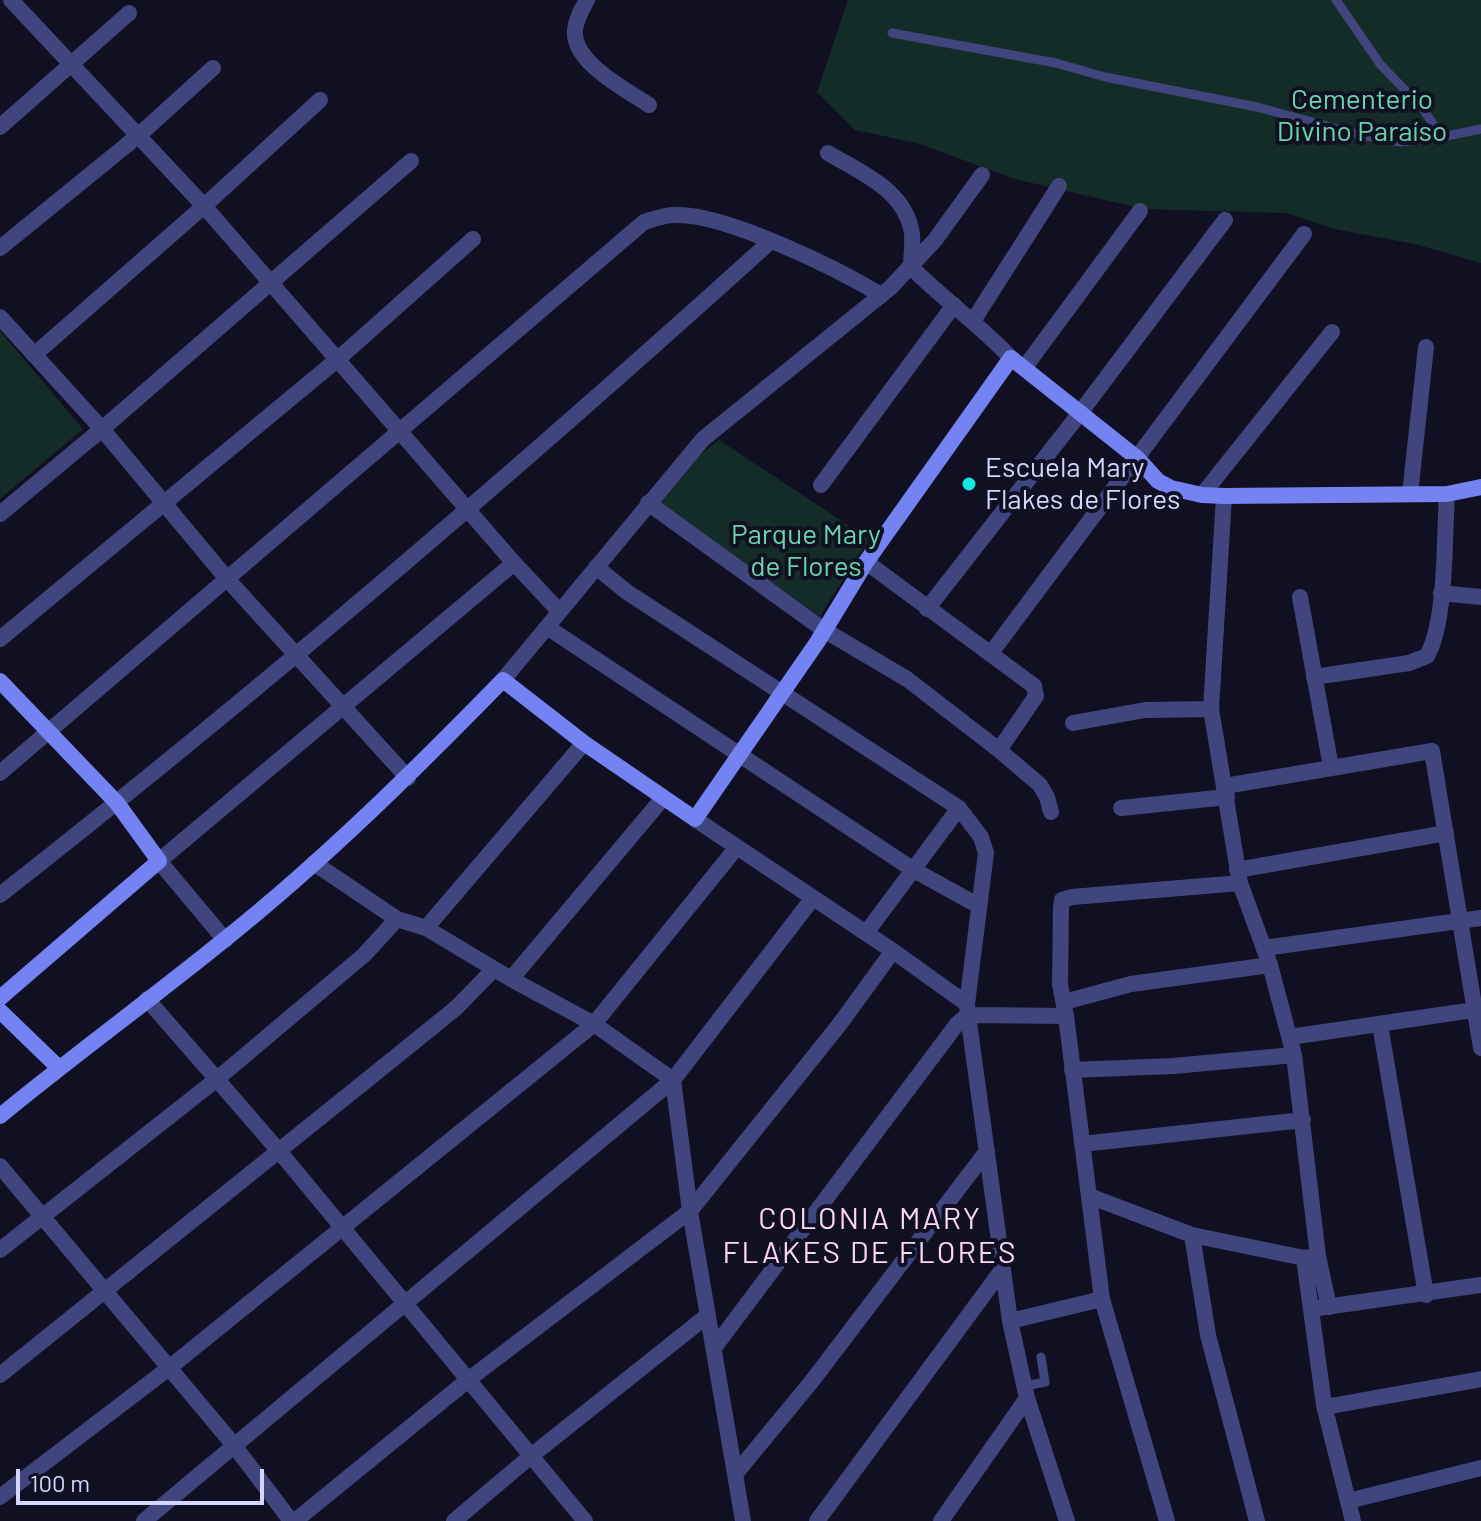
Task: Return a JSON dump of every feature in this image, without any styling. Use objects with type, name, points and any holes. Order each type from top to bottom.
[{"type":"street","points":[[11,0],[204,206],[559,611]]},
{"type":"street","points":[[587,0],[575,30],[577,46],[603,74],[649,105]]},
{"type":"street","points":[[0,127],[129,13]]},
{"type":"street","points":[[0,248],[139,135],[213,68]]},
{"type":"street","points":[[34,355],[320,100]]},
{"type":"street","points":[[828,153],[886,187],[903,209],[912,233],[911,267],[941,297],[1137,458],[1158,481],[1171,488],[1224,496],[1447,494],[1481,487]]},
{"type":"street","points":[[0,514],[411,161]]},
{"type":"street","points":[[0,1116],[225,940],[408,778],[503,680],[681,462],[713,430],[881,295],[911,267],[935,240],[982,175]]},
{"type":"street","points":[[973,321],[1059,186]]},
{"type":"street","points":[[695,819],[824,630],[866,562],[1018,363],[1140,211]]},
{"type":"street","points":[[0,773],[644,222],[674,215],[703,217],[771,241],[856,280],[881,295]]},
{"type":"street","points":[[927,609],[1225,220]]},
{"type":"street","points":[[991,653],[1304,234]]},
{"type":"street","points":[[0,639],[338,359],[473,239]]},
{"type":"street","points":[[0,895],[117,803],[469,509],[771,241]]},
{"type":"street","points":[[821,485],[954,305]]},
{"type":"street","points":[[0,317],[102,429],[228,580],[408,778]]},
{"type":"street","points":[[1202,495],[1332,332]]},
{"type":"street","points":[[1410,494],[1426,347]]},
{"type":"street","points":[[1314,677],[1421,660],[1427,656],[1434,644],[1441,593],[1447,494]]},
{"type":"street","points":[[1224,496],[1211,709],[1239,877],[1270,965],[1294,1055],[1303,1120],[1311,1309],[1325,1407],[1353,1521]]},
{"type":"street","points":[[648,503],[824,630],[907,679],[1040,785],[1051,812]]},
{"type":"street","points":[[866,562],[1034,686],[1036,696],[999,750]]},
{"type":"street","points":[[0,998],[514,563]]},
{"type":"street","points":[[596,567],[627,592],[959,808],[981,837],[986,853],[967,1009],[1010,1321],[1061,1517]]},
{"type":"street","points":[[1441,593],[1481,597]]},
{"type":"street","points":[[1300,597],[1331,767]]},
{"type":"street","points":[[547,627],[912,869],[979,906]]},
{"type":"street","points":[[503,680],[584,743],[893,951],[967,1009],[1065,1009],[1131,984],[1270,965]]},
{"type":"street","points":[[0,681],[117,803],[159,861],[225,940]]},
{"type":"street","points":[[1073,723],[1145,710],[1211,709]]},
{"type":"street","points":[[426,928],[584,743]]},
{"type":"street","points":[[1121,808],[1226,791],[1331,767],[1432,751],[1478,1009],[1481,1048]]},
{"type":"street","points":[[511,979],[663,798]]},
{"type":"street","points":[[866,933],[959,808]]},
{"type":"street","points":[[1167,1521],[1102,1299],[1060,984],[1062,900],[1239,877],[1446,833]]},
{"type":"street","points":[[0,1497],[169,1368],[594,1024],[737,847]]},
{"type":"street","points":[[314,863],[397,919],[426,928],[594,1024],[673,1080],[690,1211],[743,1521]]},
{"type":"street","points":[[144,1521],[673,1080],[813,898]]},
{"type":"street","points":[[1264,948],[1481,918]]},
{"type":"street","points":[[0,1250],[217,1079],[364,955],[397,919]]},
{"type":"street","points":[[0,1166],[233,1444],[293,1521],[468,1380],[690,1211],[839,1025],[893,951]]},
{"type":"street","points":[[0,1375],[456,1008],[494,969]]},
{"type":"street","points":[[147,999],[279,1151],[585,1521]]},
{"type":"street","points":[[714,1348],[967,1009]]},
{"type":"street","points":[[1290,1037],[1478,1009]]},
{"type":"street","points":[[0,1011],[59,1068]]},
{"type":"street","points":[[1380,1025],[1426,1295]]},
{"type":"street","points":[[1072,1070],[1173,1066],[1294,1055]]},
{"type":"street","points":[[1082,1144],[1303,1120]]},
{"type":"street","points":[[737,1472],[812,1381],[987,1151]]},
{"type":"street","points":[[1089,1196],[1192,1235],[1311,1257]]},
{"type":"street","points":[[1192,1235],[1208,1335],[1257,1521]]},
{"type":"street","points":[[1311,1257],[1329,1307]]},
{"type":"street","points":[[817,1521],[1002,1270]]},
{"type":"street","points":[[1311,1309],[1481,1285]]},
{"type":"street","points":[[1010,1321],[1102,1299]]},
{"type":"street","points":[[454,1521],[708,1315]]},
{"type":"street","points":[[1325,1407],[1481,1379]]},
{"type":"street","points":[[941,1521],[1026,1392]]},
{"type":"street","points":[[1348,1501],[1481,1468]]},
{"type":"lane","points":[[1336,0],[1380,64],[1423,109],[1442,137]]},
{"type":"lane","points":[[892,33],[1056,63],[1105,77],[1257,107],[1360,135],[1400,142],[1481,129]]},
{"type":"lane","points":[[1026,1392],[1045,1382],[1041,1357]]},
{"type":"green space","name":"Cementerio Divino Paraíso","points":[[848,0],[1481,0],[1481,263],[1415,244],[1334,229],[1286,213],[1144,209],[1015,179],[917,143],[855,130],[817,92]]},
{"type":"green space","points":[[0,331],[83,429],[0,499]]},
{"type":"green space","name":"Parque Mary de Flores","points":[[719,440],[869,539],[820,616],[655,503],[688,464]]},
{"type":"place","name":"Escuela Mary Flakes de Flores","points":[[969,484]]},
{"type":"district","name":"COLONIA MARY FLAKES DE FLORES","points":[[870,1236]]}]
